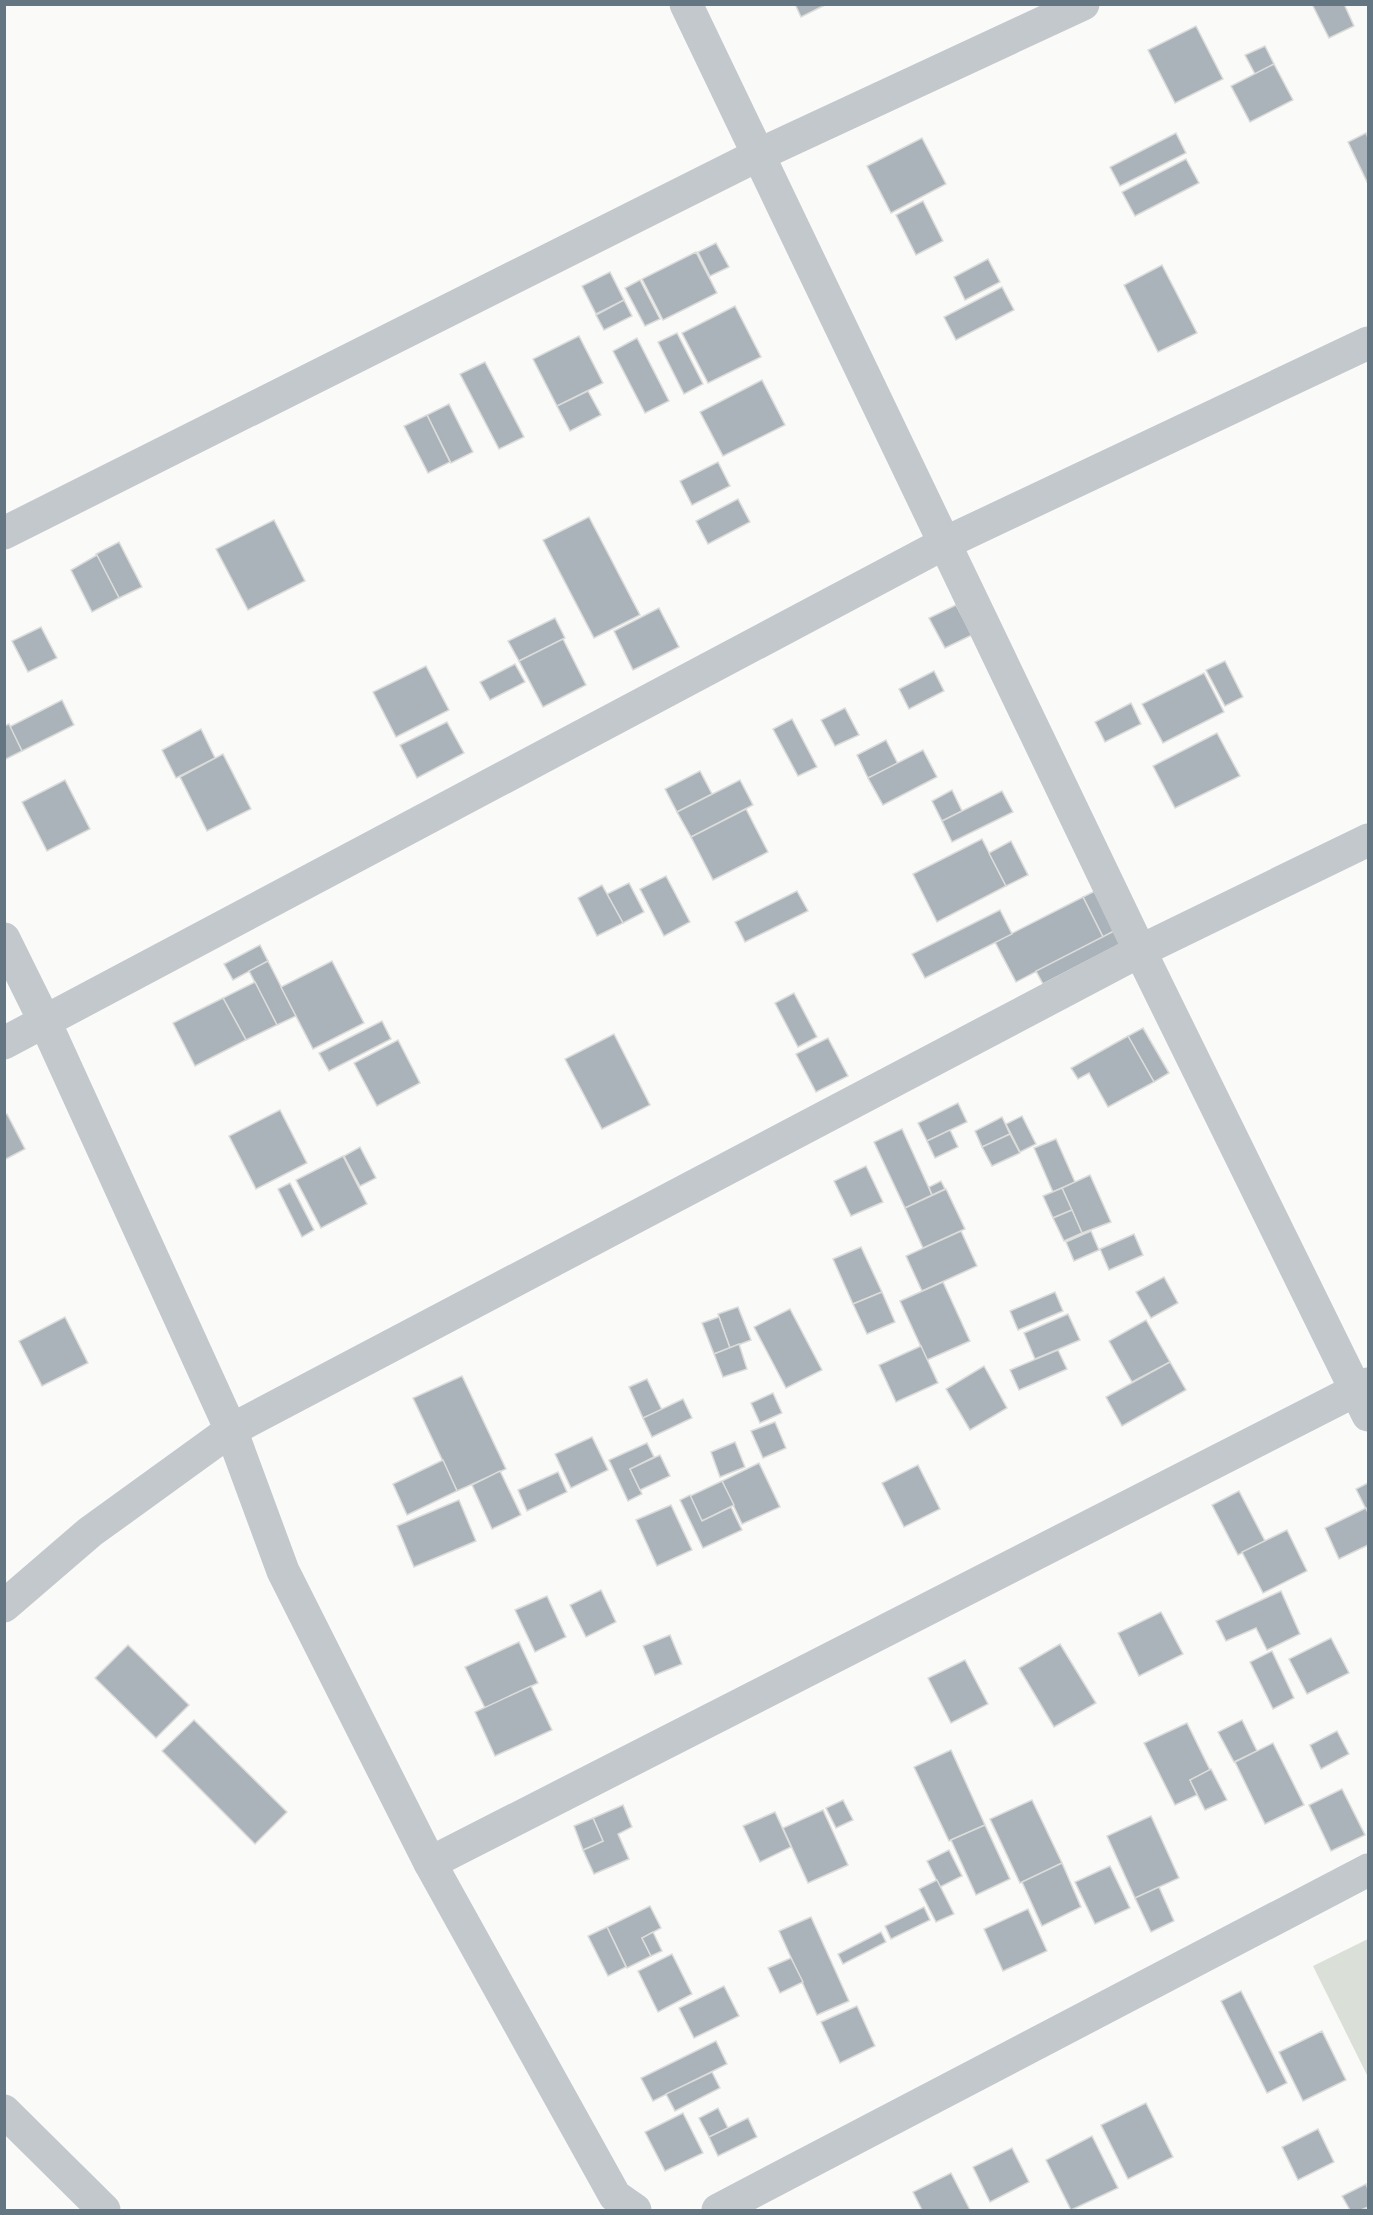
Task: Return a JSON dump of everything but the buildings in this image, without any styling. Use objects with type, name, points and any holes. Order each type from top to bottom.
[{"type":"street","points":[[430,1863],[1364,1396],[1140,951],[686,4]]},
{"type":"street","points":[[4,533],[758,154],[1083,4]]},
{"type":"street","points":[[4,1043],[945,543],[1368,343]]},
{"type":"street","points":[[4,1606],[90,1532],[231,1430],[1140,951],[1368,840]]},
{"type":"street","points":[[4,939],[45,1023],[231,1430],[283,1571],[430,1863],[615,2196],[635,2211]]},
{"type":"street","points":[[718,2211],[1368,1870]]},
{"type":"street","points":[[4,2111],[104,2211]]},
{"type":"shaded area","points":[[1368,1939],[1368,2077],[1313,1966]]}]
